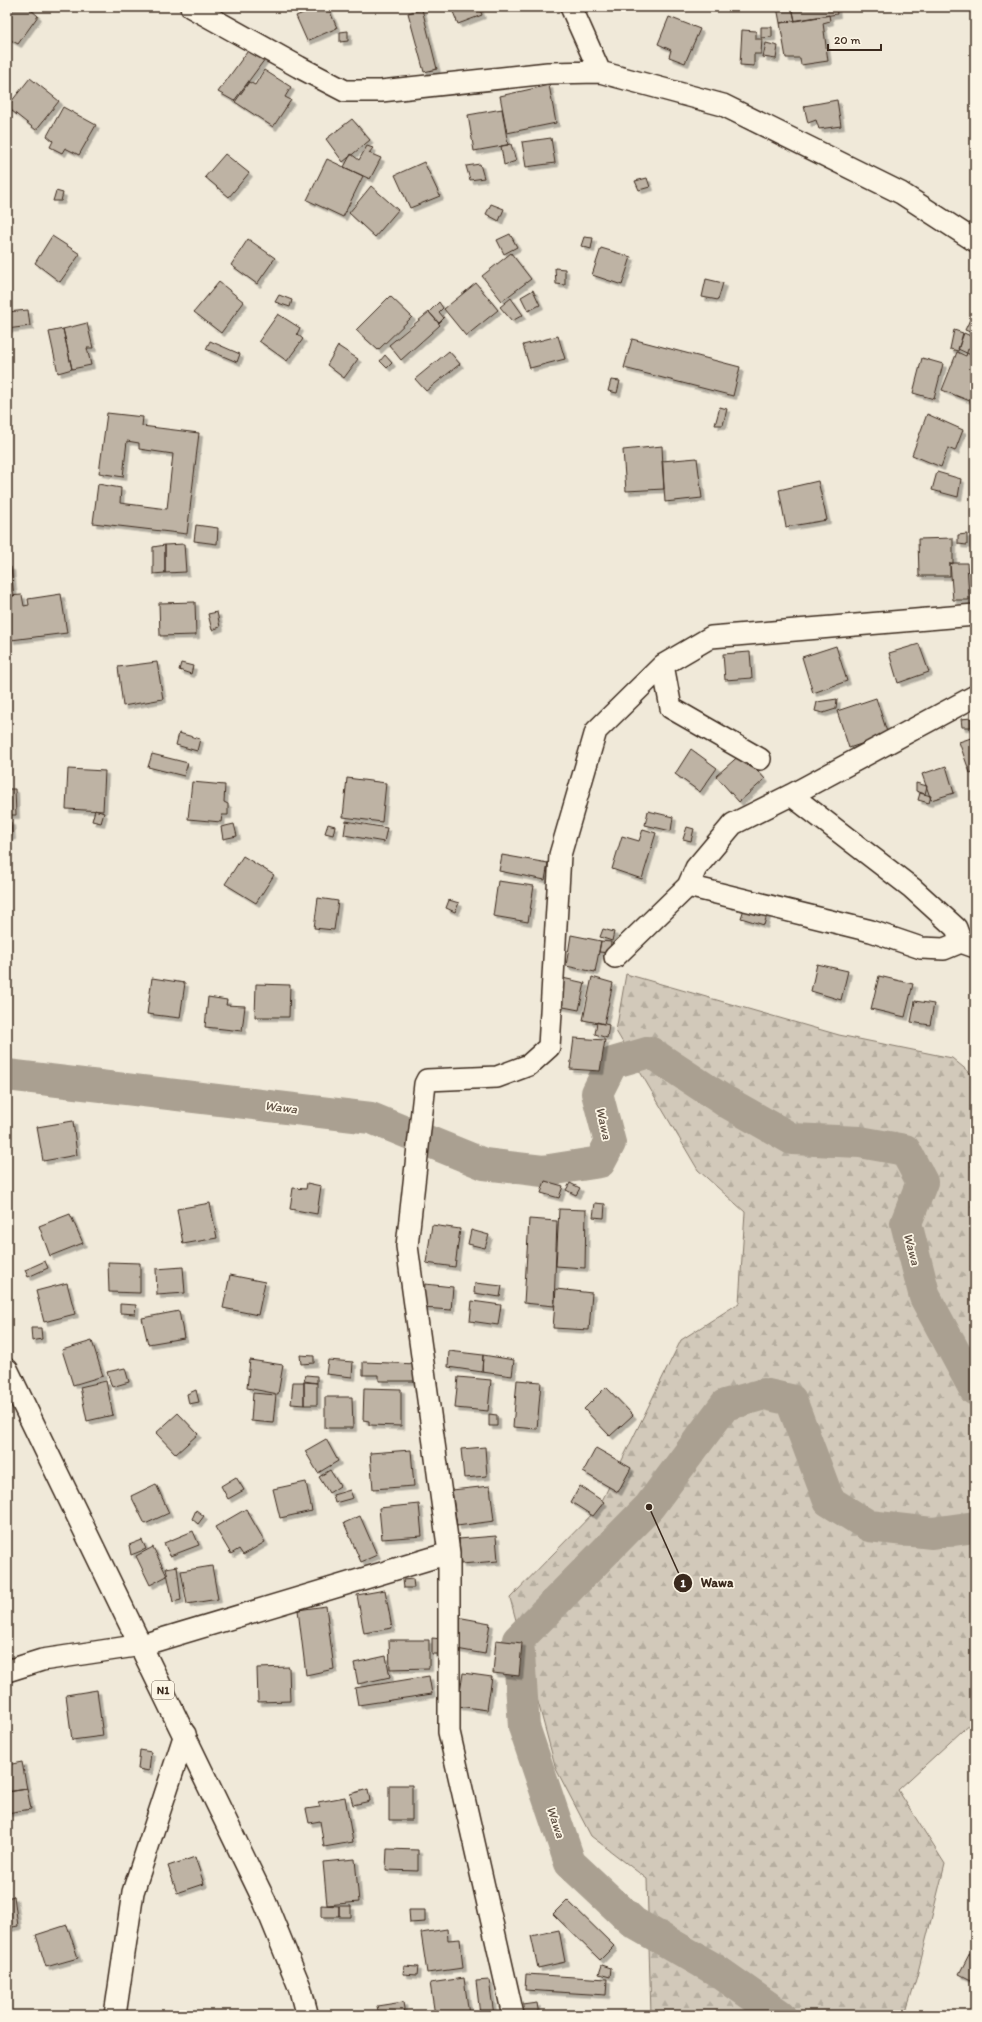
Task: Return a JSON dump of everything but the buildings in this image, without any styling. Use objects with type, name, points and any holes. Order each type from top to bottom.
[{"type":"highway","name":"N1","points":[[7,1370],[142,1645],[264,1900],[300,1988],[306,2015]]},
{"type":"street","points":[[191,7],[299,67],[345,90],[381,91],[548,73],[600,72],[723,105],[901,193],[975,241]]},
{"type":"street","points":[[571,7],[600,72]]},
{"type":"street","points":[[512,2015],[449,1732],[450,1553],[407,1246],[425,1084],[428,1080],[497,1077],[528,1065],[549,1047],[560,855],[596,732],[663,665],[711,637],[975,615]]},
{"type":"street","points":[[663,665],[671,708],[760,759]]},
{"type":"street","points":[[615,957],[688,886],[696,868],[733,824],[791,796],[975,696]]},
{"type":"street","points":[[688,886],[871,931],[921,948],[944,949],[968,944],[956,928],[912,888],[791,796]]},
{"type":"street","points":[[7,1671],[42,1660],[142,1645],[450,1553]]},
{"type":"street","points":[[115,2015],[133,1892],[185,1734]]},
{"type":"green space","points":[[626,974],[839,1035],[952,1058],[975,1077],[975,1719],[898,1790],[945,1864],[917,1976],[905,2015],[651,2015],[647,1879],[591,1836],[556,1769],[510,1598],[599,1507],[681,1340],[739,1303],[745,1212],[698,1170],[616,1031]]},
{"type":"waterway","name":"Wawa","points":[[7,1075],[371,1118],[484,1164],[543,1171],[600,1162],[610,1143],[597,1093],[612,1063],[650,1052],[723,1100],[792,1139],[860,1142],[905,1150],[922,1182],[906,1223],[925,1297],[975,1390]]},
{"type":"waterway","name":"Wawa","points":[[780,2015],[716,1970],[634,1923],[570,1863],[524,1727],[518,1640],[649,1507],[725,1405],[764,1394],[791,1400],[829,1501],[869,1526],[932,1533],[975,1527]]},
{"type":"place","name":"Wawa","points":[[649,1507]]}]
